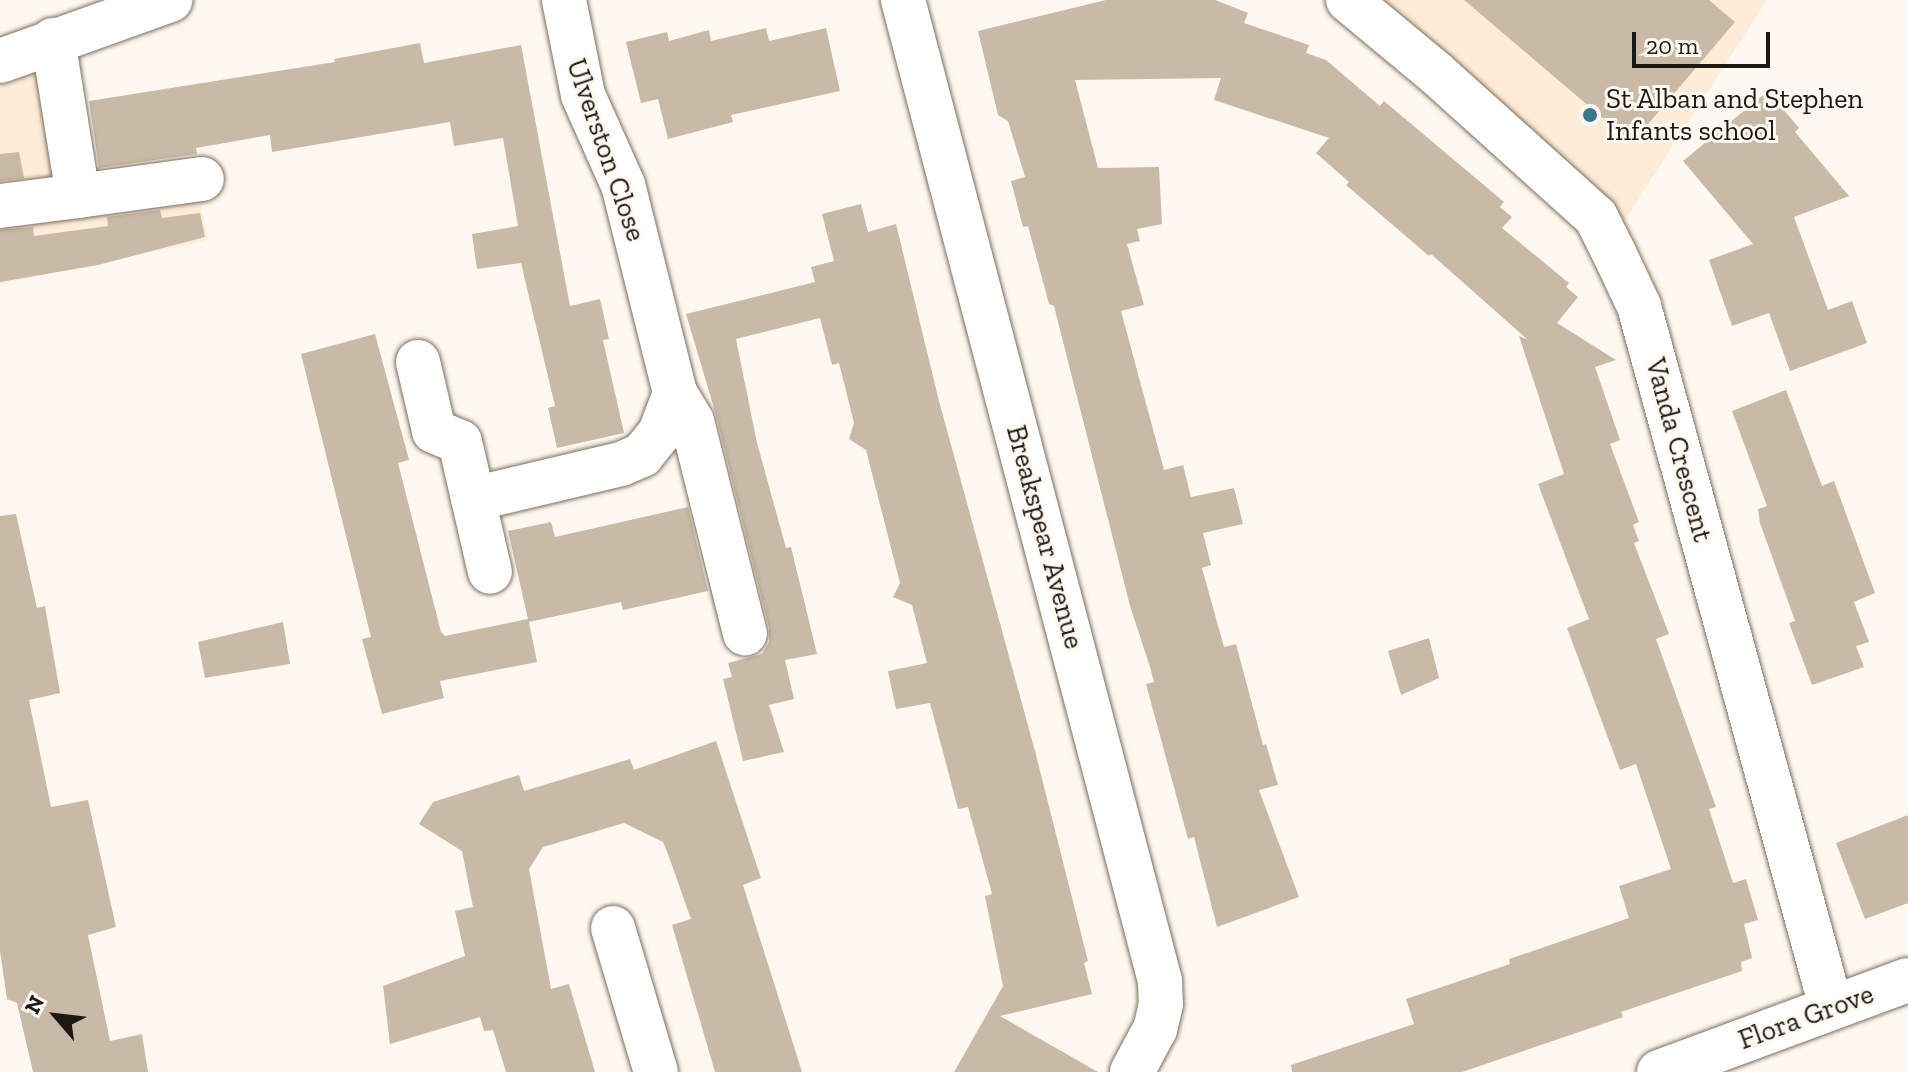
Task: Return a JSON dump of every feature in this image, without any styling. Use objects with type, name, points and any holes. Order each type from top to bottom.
[{"type":"street","points":[[0,61],[170,0]]},
{"type":"street","name":"Ulverston Close","points":[[564,0],[583,95],[623,185],[675,393],[692,421],[745,634]]},
{"type":"street","name":"Breakspear Avenue","points":[[903,0],[1160,981],[1161,1004],[1155,1029],[1132,1072]]},
{"type":"street","name":"Vanda Crescent","points":[[1348,0],[1436,73],[1596,217],[1615,255],[1639,306],[1831,1007]]},
{"type":"street","points":[[53,40],[78,196]]},
{"type":"street","points":[[0,206],[202,179]]},
{"type":"street","points":[[418,362],[434,431],[460,442],[490,572]]},
{"type":"street","points":[[473,499],[621,464],[642,455],[660,433],[675,393]]},
{"type":"street","points":[[613,928],[656,1072]]},
{"type":"street","name":"Flora Grove","points":[[1659,1072],[1908,980]]},
{"type":"shaded area","name":"St Alban and Stephen Infants school","points":[[1378,0],[1767,0],[1607,248]]},
{"type":"shaded area","points":[[70,63],[86,189],[194,172],[208,240],[0,284],[0,87]]},
{"type":"building","points":[[1106,0],[1215,0],[1248,13],[1244,23],[1309,45],[1306,53],[1326,60],[1380,106],[1384,101],[1504,202],[1500,207],[1512,217],[1502,228],[1569,283],[1566,287],[1578,297],[1557,323],[1616,360],[1595,367],[1620,440],[1610,444],[1639,522],[1633,525],[1639,541],[1634,543],[1669,634],[1656,639],[1716,807],[1709,809],[1733,883],[1746,879],[1758,920],[1744,924],[1752,958],[1741,962],[1742,971],[1621,1012],[1623,1017],[1462,1072],[1292,1072],[1291,1065],[1414,1024],[1406,999],[1510,964],[1509,959],[1629,918],[1619,886],[1671,869],[1636,764],[1620,770],[1567,628],[1589,619],[1538,484],[1564,474],[1519,336],[1528,340],[1431,254],[1429,256],[1346,185],[1349,182],[1316,153],[1329,138],[1214,100],[1221,78],[1075,80],[1098,168],[1159,167],[1162,224],[1137,229],[1140,241],[1127,244],[1144,305],[1121,311],[1164,470],[1183,465],[1191,497],[1234,488],[1243,524],[1203,533],[1211,565],[1202,568],[1224,647],[1236,644],[1263,745],[1266,744],[1278,785],[1259,790],[1299,897],[1217,927],[1194,837],[1188,839],[1146,684],[1154,682],[1130,606],[1054,306],[1049,304],[1028,226],[1023,227],[1011,181],[1025,177],[1008,121],[998,115],[978,31]]},
{"type":"building","points":[[1464,0],[1709,0],[1735,22],[1632,143]]},
{"type":"building","points":[[766,28],[769,41],[826,28],[840,91],[731,115],[733,122],[668,139],[658,99],[641,103],[626,42],[667,32],[669,41],[709,30],[711,41]]},
{"type":"building","points":[[420,43],[424,63],[521,45],[570,306],[600,299],[609,339],[603,340],[624,433],[557,448],[548,408],[555,406],[521,263],[477,269],[472,234],[518,226],[503,138],[454,146],[450,122],[272,152],[270,135],[196,148],[197,154],[99,168],[89,101],[335,62],[334,59]]},
{"type":"building","points":[[1768,91],[1799,128],[1795,132],[1849,196],[1794,217],[1828,310],[1852,301],[1867,343],[1790,371],[1769,313],[1732,326],[1709,260],[1753,244],[1683,161]]},
{"type":"building","points":[[19,152],[24,178],[0,181],[0,154]]},
{"type":"building","points":[[861,204],[868,232],[896,224],[939,401],[1035,751],[1088,961],[1084,963],[1092,994],[1000,1016],[1098,1072],[954,1072],[1003,986],[985,896],[992,894],[968,807],[958,809],[930,703],[896,709],[888,671],[927,663],[912,605],[893,597],[900,583],[866,450],[849,439],[854,423],[839,363],[832,365],[820,318],[736,339],[757,443],[786,548],[791,547],[817,654],[785,660],[794,699],[769,705],[784,752],[743,761],[723,679],[732,677],[728,663],[762,654],[769,642],[769,628],[716,415],[686,314],[815,282],[811,267],[834,261],[822,214]]},
{"type":"building","points":[[160,210],[162,218],[200,213],[205,237],[98,265],[0,282],[0,230],[33,227],[34,236],[108,226],[107,217]]},
{"type":"building","points":[[375,334],[409,460],[398,463],[441,632],[445,636],[528,619],[508,531],[551,522],[555,537],[688,507],[708,591],[623,610],[621,602],[529,622],[537,662],[440,681],[444,698],[382,714],[362,639],[371,637],[301,354]]},
{"type":"building","points":[[1786,390],[1822,486],[1834,481],[1875,593],[1854,602],[1869,642],[1856,646],[1864,667],[1812,685],[1789,623],[1795,621],[1760,523],[1758,509],[1767,506],[1732,411]]},
{"type":"building","points":[[16,514],[37,608],[45,606],[60,693],[29,700],[51,807],[88,800],[116,927],[88,935],[110,1041],[142,1034],[148,1072],[33,1072],[17,1003],[7,999],[0,951],[0,516]]},
{"type":"building","points":[[283,622],[290,664],[205,678],[198,642]]},
{"type":"building","points":[[1429,638],[1439,678],[1401,695],[1388,651]]},
{"type":"building","points":[[716,741],[761,878],[743,885],[802,1072],[715,1072],[672,925],[691,919],[669,857],[663,842],[624,823],[543,847],[529,869],[551,989],[569,984],[595,1072],[506,1072],[493,1030],[484,1031],[480,1017],[390,1044],[383,986],[465,956],[455,911],[473,907],[462,851],[419,824],[433,802],[519,775],[524,791],[630,759],[634,770]]},
{"type":"building","points":[[1908,815],[1908,903],[1865,919],[1836,843]]},
{"type":"place","name":"St Alban and Stephen Infants school","points":[[1590,115]]}]
